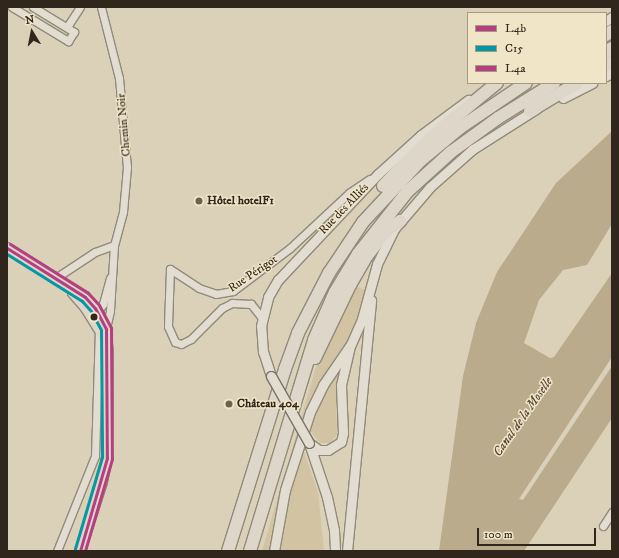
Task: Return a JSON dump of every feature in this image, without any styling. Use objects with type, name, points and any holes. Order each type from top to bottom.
[{"type":"highway","points":[[228,551],[298,333],[329,273],[343,238],[375,195],[431,137],[496,84]]},
{"type":"highway","points":[[329,273],[363,222],[415,166],[460,127],[524,84]]},
{"type":"highway","points":[[250,551],[295,398],[314,340],[335,292],[358,254],[389,212],[451,152],[498,118],[552,84]]},
{"type":"highway","points":[[530,111],[575,84]]},
{"type":"highway","points":[[295,398],[306,384],[350,285],[385,232],[400,221]]},
{"type":"main road","name":"Rue des Alliés","points":[[334,551],[334,530],[327,496],[309,443],[271,376],[263,352],[262,318],[268,297],[278,280],[378,174],[421,135],[458,107],[495,84]]},
{"type":"main road","points":[[309,443],[319,450],[328,450],[341,442],[343,433],[342,385],[351,344],[385,245],[400,221],[430,187],[473,149],[530,111],[590,84]]},
{"type":"main road","points":[[7,248],[69,289],[85,296],[106,340],[107,458],[102,482],[80,551]]},
{"type":"main road","points":[[347,551],[371,288]]},
{"type":"main road","points":[[274,551],[285,490],[310,412],[323,385],[351,344]]},
{"type":"street","points":[[12,7],[68,41],[74,32],[33,7]]},
{"type":"street","points":[[67,27],[80,7]]},
{"type":"street","name":"Chemin Noir","points":[[57,551],[95,456],[102,330],[109,321],[114,245],[123,212],[126,137],[119,78],[101,7]]},
{"type":"street","name":"Rue Périgot","points":[[262,318],[251,304],[232,303],[222,308],[191,339],[181,344],[175,342],[168,326],[170,269],[199,288],[216,294],[233,291],[313,229],[349,193],[378,174]]},
{"type":"street","points":[[54,279],[95,252],[114,245]]},
{"type":"street","name":"Chemin Noir","points":[[95,315],[103,304],[104,292],[112,274]]},
{"type":"street","points":[[603,526],[612,512]]},
{"type":"shaded area","points":[[356,286],[365,290],[353,329],[305,418],[284,479],[270,551],[262,551],[316,367],[335,324]]},
{"type":"shaded area","points":[[343,360],[338,376],[336,394],[337,435],[330,443],[320,443],[308,428],[332,376]]},
{"type":"shaded area","points":[[302,446],[318,492],[324,551],[278,551],[289,490]]},
{"type":"water","name":"Canal de la Moselle","points":[[612,131],[612,224],[587,265],[563,270],[539,300],[524,343],[550,358],[554,357],[612,273],[612,357],[519,499],[523,500],[612,366],[612,418],[524,551],[439,551],[463,376],[476,323],[497,272],[556,183]]},
{"type":"transit line","name":"L4a","points":[[10,244],[88,293],[99,305],[111,328],[112,459],[85,551]]},
{"type":"transit line","name":"L4b","points":[[7,248],[85,297],[95,308],[106,329],[107,458],[80,551]]},
{"type":"transit line","name":"C15","points":[[7,254],[82,301],[91,311],[101,330],[102,457],[75,549]]},
{"type":"place","name":"Hôtel hotelF1","points":[[199,201]]},
{"type":"place","name":"Château 404","points":[[229,404]]}]
